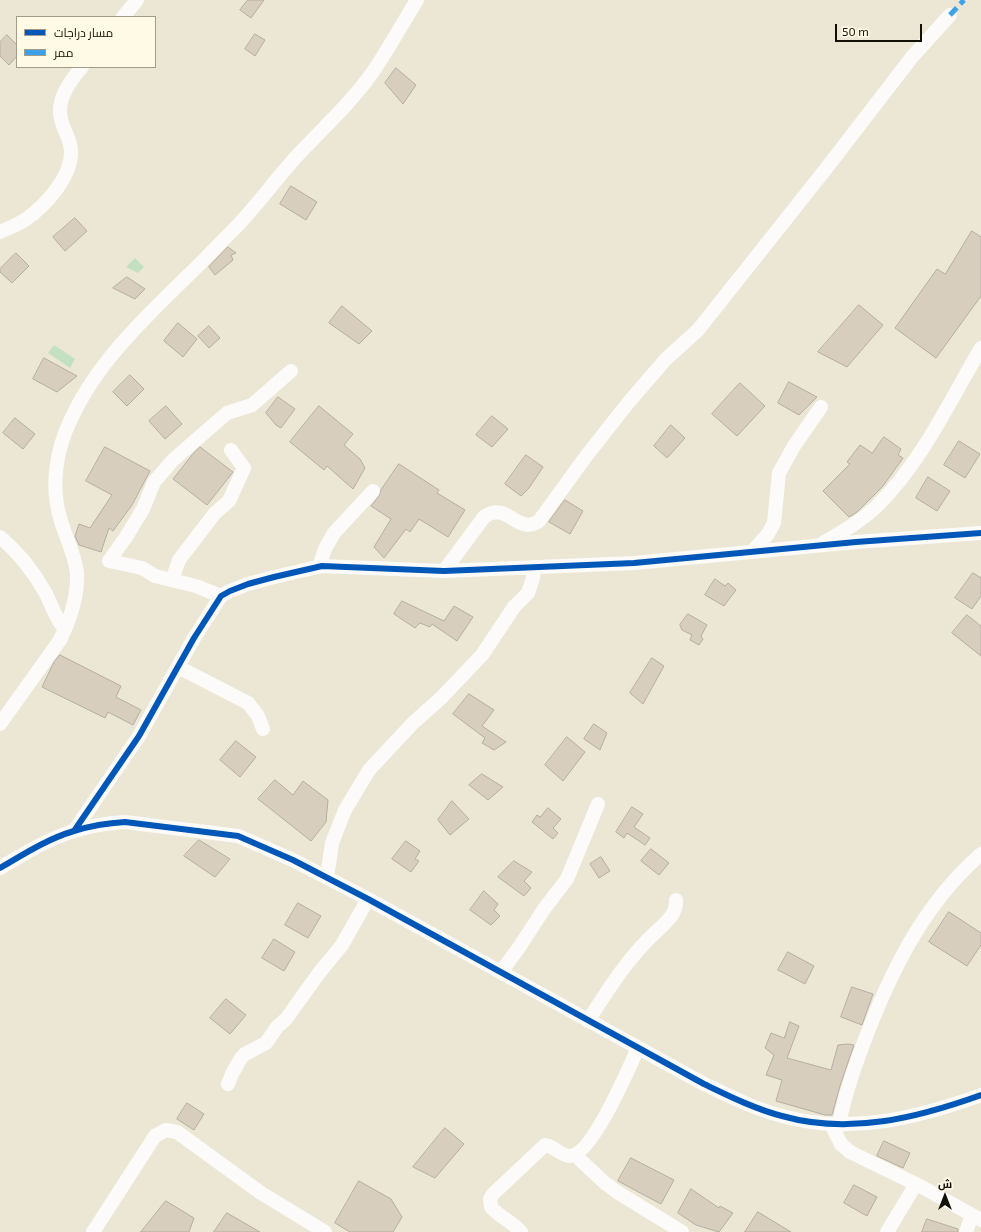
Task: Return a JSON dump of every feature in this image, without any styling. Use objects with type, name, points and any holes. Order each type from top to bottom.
[{"type":"street","points":[[123,16],[136,0]]},
{"type":"street","points":[[0,724],[54,649],[65,629],[75,598],[77,571],[74,556],[60,519],[56,500],[55,481],[56,463],[62,441],[71,419],[85,392],[114,352],[135,328],[239,224],[295,159],[354,96],[372,72],[417,0]]},
{"type":"street","points":[[444,571],[484,517],[490,512],[498,512],[524,525],[533,525],[539,521],[587,455],[628,403],[666,359],[698,330],[825,170],[912,57],[950,15]]},
{"type":"street","points":[[0,232],[24,220],[41,207],[55,192],[63,179],[69,164],[71,152],[69,138],[61,120],[60,108],[62,98],[72,79],[81,68]]},
{"type":"street","points":[[820,545],[856,524],[866,516],[876,507],[906,472],[938,425],[981,348]]},
{"type":"street","points":[[221,596],[196,586],[154,576],[142,568],[109,561],[143,509],[154,482],[173,460],[227,413],[252,405],[291,371]]},
{"type":"street","points":[[752,552],[768,534],[774,523],[779,473],[794,446],[821,407]]},
{"type":"street","points":[[172,580],[179,560],[215,513],[229,501],[244,468],[231,450]]},
{"type":"street","points":[[319,567],[325,549],[334,533],[373,491]]},
{"type":"street","points":[[74,831],[139,736],[194,638],[221,596],[255,582],[319,567],[444,571],[634,563],[820,545],[981,533]]},
{"type":"street","points":[[0,537],[16,552],[36,578],[45,592],[58,620],[65,629]]},
{"type":"street","points":[[327,878],[332,843],[345,810],[370,770],[413,723],[441,698],[482,655],[514,607],[528,593],[534,578],[534,567]]},
{"type":"street","points":[[178,667],[248,703],[258,716],[263,729]]},
{"type":"street","points":[[501,972],[542,912],[567,879],[598,804]]},
{"type":"street","points":[[0,868],[35,848],[74,831],[108,823],[125,822],[238,836],[293,860],[704,1084],[756,1107],[782,1116],[819,1124],[835,1125],[883,1122],[945,1108],[981,1095]]},
{"type":"street","points":[[966,1232],[977,1218],[916,1184],[850,1152],[841,1144],[835,1125],[857,1061],[882,996],[900,958],[918,928],[940,897],[961,872],[981,854]]},
{"type":"street","points":[[228,1084],[241,1058],[245,1054],[266,1043],[277,1026],[286,1019],[319,973],[342,945],[368,900]]},
{"type":"street","points":[[588,1021],[624,967],[650,937],[672,917],[675,910],[676,900]]},
{"type":"street","points":[[521,1232],[515,1225],[490,1207],[490,1199],[492,1194],[546,1145],[566,1156],[575,1155],[584,1148],[596,1132],[638,1048]]},
{"type":"street","points":[[93,1232],[155,1136],[166,1130],[177,1132],[261,1192],[325,1232]]},
{"type":"street","points":[[575,1155],[617,1192],[682,1232]]},
{"type":"street","points":[[887,1232],[916,1184]]},
{"type":"shaded area","points":[[135,258],[144,267],[138,273],[126,267]]},
{"type":"shaded area","points":[[54,345],[75,359],[70,368],[48,353]]},
{"type":"building","points":[[248,0],[264,0],[251,18],[240,10]]},
{"type":"building","points":[[255,34],[265,40],[255,56],[245,49]]},
{"type":"building","points":[[7,35],[16,44],[16,57],[9,65],[0,56],[0,42]]},
{"type":"building","points":[[396,68],[416,85],[403,104],[385,83]]},
{"type":"building","points":[[291,186],[317,202],[306,220],[280,204]]},
{"type":"building","points":[[75,218],[87,231],[65,251],[53,237]]},
{"type":"building","points":[[972,231],[981,237],[981,296],[936,358],[895,328],[937,269],[945,274]]},
{"type":"building","points":[[228,247],[236,253],[231,255],[233,260],[215,275],[209,267]]},
{"type":"building","points":[[16,253],[29,266],[12,283],[0,272],[0,269]]},
{"type":"building","points":[[127,277],[145,289],[135,299],[113,288]]},
{"type":"building","points":[[859,305],[883,325],[847,367],[818,352]]},
{"type":"building","points":[[342,306],[372,331],[359,344],[329,323]]},
{"type":"building","points":[[178,323],[197,339],[183,357],[164,341]]},
{"type":"building","points":[[209,326],[220,338],[209,348],[198,336]]},
{"type":"building","points":[[44,358],[77,376],[57,392],[33,379]]},
{"type":"building","points":[[130,375],[144,389],[127,406],[113,392]]},
{"type":"building","points":[[789,382],[817,397],[799,415],[778,403]]},
{"type":"building","points":[[740,383],[765,406],[737,436],[712,414]]},
{"type":"building","points":[[278,397],[295,409],[281,428],[276,425],[266,413]]},
{"type":"building","points":[[166,406],[182,424],[165,439],[149,421]]},
{"type":"building","points":[[319,406],[353,434],[344,445],[360,459],[365,468],[353,489],[327,466],[324,470],[290,442]]},
{"type":"building","points":[[492,416],[508,429],[492,447],[476,435]]},
{"type":"building","points":[[15,418],[35,434],[23,449],[3,433]]},
{"type":"building","points":[[671,425],[685,438],[667,458],[654,446]]},
{"type":"building","points":[[884,437],[901,449],[898,455],[903,458],[883,486],[857,512],[849,517],[823,491],[850,464],[847,462],[860,445],[872,453]]},
{"type":"building","points":[[959,441],[980,454],[965,478],[944,465]]},
{"type":"building","points":[[105,447],[150,471],[132,505],[113,531],[109,528],[101,552],[79,545],[75,536],[79,524],[90,528],[112,495],[86,481]]},
{"type":"building","points":[[200,447],[233,472],[207,505],[173,479]]},
{"type":"building","points":[[526,455],[543,467],[529,488],[521,496],[505,484]]},
{"type":"building","points":[[399,464],[439,490],[437,493],[465,510],[448,537],[419,519],[410,532],[406,529],[384,558],[374,547],[391,519],[371,506]]},
{"type":"building","points":[[928,477],[950,491],[937,511],[916,498]]},
{"type":"building","points":[[565,500],[583,511],[570,534],[549,522]]},
{"type":"building","points":[[973,573],[981,578],[981,596],[972,609],[955,598]]},
{"type":"building","points":[[715,579],[725,586],[728,583],[736,590],[724,606],[705,595]]},
{"type":"building","points":[[402,601],[444,621],[454,606],[473,617],[457,641],[432,624],[430,627],[420,623],[415,628],[394,614]]},
{"type":"building","points":[[688,614],[707,625],[701,636],[703,639],[699,645],[690,640],[692,635],[682,630],[680,625]]},
{"type":"building","points":[[967,615],[981,626],[981,656],[952,633]]},
{"type":"building","points":[[60,655],[121,686],[116,697],[141,710],[133,725],[108,712],[105,718],[42,687],[54,662]]},
{"type":"building","points":[[652,658],[664,666],[643,704],[630,693]]},
{"type":"building","points":[[469,694],[494,710],[482,726],[506,742],[494,750],[482,743],[485,738],[453,714]]},
{"type":"building","points":[[594,724],[607,733],[600,750],[584,739]]},
{"type":"building","points":[[567,737],[585,752],[563,781],[545,765]]},
{"type":"building","points":[[236,741],[256,757],[240,777],[220,760]]},
{"type":"building","points":[[482,774],[503,787],[488,800],[469,785]]},
{"type":"building","points":[[275,780],[293,795],[303,781],[328,800],[326,822],[311,841],[258,799]]},
{"type":"building","points":[[452,801],[469,819],[450,835],[438,820]]},
{"type":"building","points":[[632,807],[643,814],[634,827],[650,838],[645,845],[627,833],[624,838],[616,832]]},
{"type":"building","points":[[548,808],[561,819],[553,828],[558,833],[553,839],[532,822],[537,815],[540,817]]},
{"type":"building","points":[[199,840],[230,859],[215,877],[184,856]]},
{"type":"building","points":[[406,841],[420,851],[415,859],[419,861],[411,872],[392,859]]},
{"type":"building","points":[[651,849],[669,863],[659,875],[641,861]]},
{"type":"building","points":[[601,857],[610,871],[599,878],[590,864]]},
{"type":"building","points":[[514,861],[532,872],[524,881],[531,888],[524,896],[498,877]]},
{"type":"building","points":[[484,891],[498,904],[494,910],[500,916],[491,925],[470,910]]},
{"type":"building","points":[[298,903],[321,916],[308,938],[285,925]]},
{"type":"building","points":[[949,912],[981,933],[981,945],[967,966],[929,942]]},
{"type":"building","points":[[274,939],[295,952],[284,971],[262,958]]},
{"type":"building","points":[[788,952],[814,966],[805,984],[778,970]]},
{"type":"building","points":[[852,987],[873,994],[862,1025],[841,1017]]},
{"type":"building","points":[[226,999],[246,1015],[230,1034],[210,1018]]},
{"type":"building","points":[[790,1022],[799,1026],[787,1058],[831,1070],[838,1045],[854,1045],[832,1115],[825,1115],[776,1101],[782,1080],[766,1075],[774,1055],[765,1048],[771,1033],[784,1038]]},
{"type":"building","points":[[187,1103],[204,1114],[194,1130],[177,1119]]},
{"type":"building","points":[[445,1128],[464,1144],[435,1178],[413,1167]]},
{"type":"building","points":[[884,1141],[910,1153],[903,1168],[877,1156]]},
{"type":"building","points":[[631,1158],[674,1180],[661,1204],[618,1181]]},
{"type":"building","points":[[359,1181],[391,1199],[402,1217],[393,1232],[350,1232],[335,1223]]},
{"type":"building","points":[[854,1185],[877,1197],[867,1216],[844,1203]]},
{"type":"building","points":[[691,1189],[719,1208],[720,1206],[733,1213],[719,1232],[696,1225],[678,1213]]},
{"type":"building","points":[[166,1201],[194,1218],[189,1232],[141,1232]]},
{"type":"building","points":[[758,1212],[791,1232],[745,1232]]},
{"type":"building","points":[[227,1213],[260,1232],[214,1232]]},
{"type":"building","points":[[927,1219],[958,1229],[958,1232],[922,1232]]},
{"type":"marked path","points":[[950,15],[964,0]]},
{"type":"cycle path","points":[[74,831],[139,736],[194,638],[221,596],[248,584],[322,566],[444,571],[634,563],[856,542],[981,533]]},
{"type":"cycle path","points":[[0,868],[54,838],[80,829],[106,824],[125,822],[238,836],[293,860],[368,899],[704,1084],[762,1110],[807,1121],[832,1124],[858,1124],[908,1117],[981,1095]]}]
